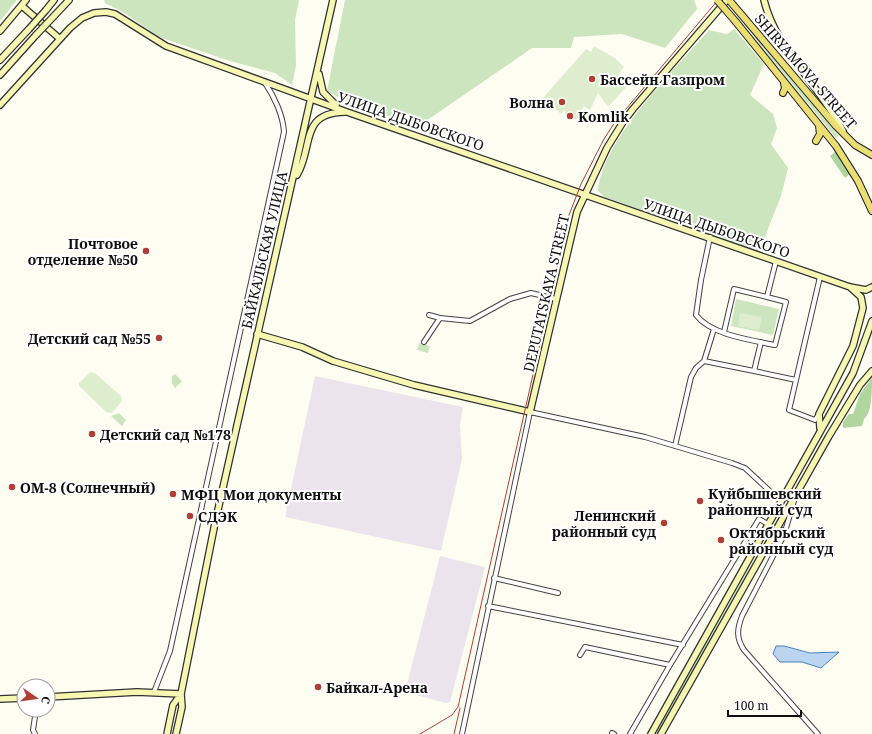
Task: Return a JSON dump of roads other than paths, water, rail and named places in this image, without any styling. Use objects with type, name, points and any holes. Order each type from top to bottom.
[{"type":"main road","points":[[0,31],[26,0]]},
{"type":"main road","points":[[0,60],[54,0]]},
{"type":"main road","points":[[0,75],[68,0]]},
{"type":"main road","name":"БАЙКАЛЬСКАЯ УЛИЦА","points":[[181,694],[215,523],[312,98],[332,0]]},
{"type":"main road","points":[[717,0],[814,118],[851,169],[872,211]]},
{"type":"main road","name":"SHIRYAMOVA STREET","points":[[728,0],[743,16],[814,103],[855,145],[872,155]]},
{"type":"main road","name":"DEPUTATSKAYA STREET","points":[[530,412],[575,219],[607,148],[623,122],[728,0]]},
{"type":"main road","points":[[764,0],[772,20],[788,51],[831,109],[845,135]]},
{"type":"main road","points":[[22,6],[59,38]]},
{"type":"main road","name":"УЛИЦА ДЫБОВСКОГО","points":[[0,105],[59,38],[82,18],[94,13],[106,12],[121,17],[166,46],[263,80],[347,112],[585,196],[600,199],[710,237],[820,277],[850,287],[866,290],[872,287]]},
{"type":"main road","points":[[318,70],[323,92],[341,109]]},
{"type":"main road","points":[[783,93],[785,88],[784,81]]},
{"type":"main road","points":[[293,180],[303,164],[313,124],[326,114],[347,112]]},
{"type":"main road","points":[[814,118],[821,130],[816,141]]},
{"type":"main road","points":[[820,430],[821,422],[819,414],[853,346],[862,316],[863,308],[861,297],[850,287]]},
{"type":"main road","points":[[651,734],[853,373],[872,321]]},
{"type":"main road","points":[[257,334],[302,346],[333,361],[406,383],[530,412]]},
{"type":"main road","points":[[661,734],[853,396],[872,371]]},
{"type":"main road","points":[[775,532],[782,532],[784,535]]},
{"type":"main road","points":[[56,697],[154,692],[181,694]]},
{"type":"main road","points":[[167,734],[173,705],[181,694]]},
{"type":"main road","points":[[176,734],[182,707],[181,694]]},
{"type":"main road","points":[[0,699],[16,698]]},
{"type":"street","points":[[154,692],[170,651],[284,132],[284,123],[279,110],[270,89],[263,80]]},
{"type":"street","points":[[710,237],[700,280],[696,315],[701,321],[714,329],[724,332],[761,342],[775,345],[786,302],[734,289],[724,332]]},
{"type":"street","points":[[767,297],[776,261]]},
{"type":"street","points":[[819,414],[815,420],[789,410],[820,277]]},
{"type":"street","points":[[430,315],[440,318],[470,321],[510,299],[531,293],[556,299]]},
{"type":"street","points":[[424,342],[440,318]]},
{"type":"street","points":[[675,446],[691,377],[696,368],[704,361],[714,329]]},
{"type":"street","points":[[754,371],[761,342]]},
{"type":"street","points":[[704,361],[796,380]]},
{"type":"street","points":[[530,412],[645,437],[745,468],[774,495],[783,496],[794,501],[784,535],[742,616],[738,626],[737,635],[744,650],[818,734]]},
{"type":"street","name":"DEPUTATSKAYA STREET","points":[[462,734],[530,412]]},
{"type":"street","points":[[630,734],[682,645],[759,519],[768,524]]},
{"type":"street","points":[[494,578],[558,593]]},
{"type":"street","points":[[488,606],[682,645]]},
{"type":"street","points":[[580,655],[585,647],[670,665]]},
{"type":"street","points":[[35,718],[33,730],[35,734]]},
{"type":"water","points":[[776,646],[784,646],[810,653],[839,652],[821,668],[802,662],[780,662],[773,654]]},
{"type":"tram line","points":[[420,734],[452,715],[458,707],[569,215],[581,184],[604,139],[615,122],[718,0]]},
{"type":"tram line","points":[[454,734],[460,708]]},
{"type":"place","name":"Бассейн Газпром","points":[[592,79]]},
{"type":"place","name":"Волна","points":[[562,102]]},
{"type":"place","name":"Komlik","points":[[570,116]]},
{"type":"place","name":"Почтовое отделение №50","points":[[146,251]]},
{"type":"place","name":"Детский сад №55","points":[[159,338]]},
{"type":"place","name":"Детский сад №178","points":[[92,434]]},
{"type":"place","name":"ОМ-8 (Солнечный)","points":[[12,487]]},
{"type":"place","name":"МФЦ Мои документы","points":[[173,494]]},
{"type":"place","name":"Куйбышевский районный суд","points":[[700,501]]},
{"type":"place","name":"СДЭК","points":[[190,516]]},
{"type":"place","name":"Ленинский районный суд","points":[[664,523]]},
{"type":"place","name":"Октябрьский районный суд","points":[[721,540]]},
{"type":"place","name":"Байкал-Арена","points":[[318,687]]}]
